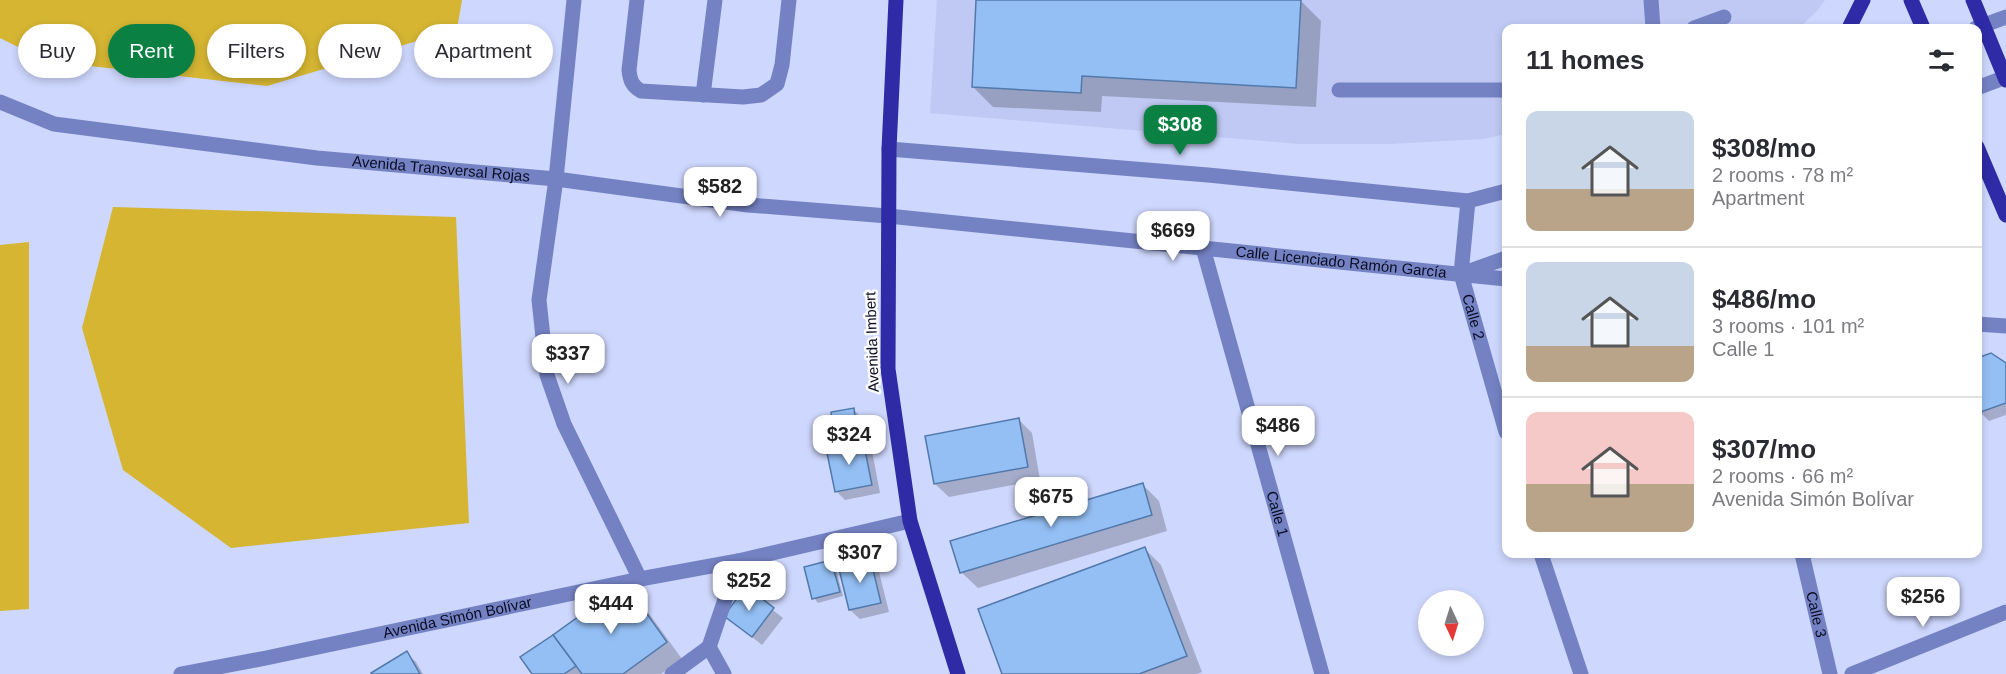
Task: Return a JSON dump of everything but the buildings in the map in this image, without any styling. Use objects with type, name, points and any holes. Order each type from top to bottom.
[{"type":"main road","name":"Avenida Imbert","points":[[896,0],[889,149],[888,369],[910,521],[958,674]]},
{"type":"main road","points":[[1851,24],[1863,0]]},
{"type":"main road","points":[[1911,0],[1921,24]]},
{"type":"main road","points":[[1973,0],[1979,24]]},
{"type":"main road","points":[[1982,31],[2006,78]]},
{"type":"main road","points":[[1982,159],[2006,215]]},
{"type":"street","points":[[574,0],[556,179],[539,300],[547,375],[564,424],[640,579]]},
{"type":"street","points":[[638,0],[628,70],[634,87],[642,91],[743,97],[761,95],[777,84],[782,65],[789,0]]},
{"type":"street","points":[[703,95],[715,0]]},
{"type":"street","points":[[1651,0],[1653,24]]},
{"type":"street","points":[[1705,24],[1724,17]]},
{"type":"street","points":[[1982,26],[2006,17]]},
{"type":"street","points":[[1982,86],[2006,78]]},
{"type":"street","points":[[1339,90],[1502,90]]},
{"type":"street","name":"Avenida Transversal Rojas","points":[[0,102],[54,124],[317,158],[556,179],[748,205],[888,216]]},
{"type":"street","points":[[889,149],[1220,176],[1468,201],[1502,192]]},
{"type":"street","name":"Calle 2","points":[[1468,201],[1461,274],[1502,418]]},
{"type":"street","name":"Calle Licenciado Ramón García","points":[[888,216],[1461,274],[1502,259]]},
{"type":"street","name":"Calle 1","points":[[1203,248],[1322,674]]},
{"type":"street","points":[[1461,274],[1502,279]]},
{"type":"street","points":[[1982,324],[2006,326]]},
{"type":"street","name":"Avenida Simón Bolívar","points":[[181,674],[640,579],[738,561],[910,521]]},
{"type":"street","points":[[1542,558],[1581,674]]},
{"type":"street","name":"Calle 3","points":[[1803,558],[1830,674]]},
{"type":"street","points":[[672,674],[709,647],[738,561]]},
{"type":"street","points":[[1852,674],[2006,612]]},
{"type":"street","points":[[709,647],[724,674]]},
{"type":"street","points":[[263,674],[266,658]]},
{"type":"shaded area","points":[[0,0],[462,0],[458,24],[414,24],[414,42],[402,46],[402,24],[318,24],[318,71],[306,74],[306,24],[207,24],[207,78],[294,78],[267,86],[195,78],[195,24],[108,24],[108,68],[96,67],[96,24],[18,24],[18,47],[0,38]]},
{"type":"shaded area","points":[[937,0],[1825,0],[1803,24],[1502,24],[1502,135],[1483,139],[1389,144],[1299,144],[930,113]]},
{"type":"shaded area","points":[[113,207],[456,217],[469,523],[231,548],[123,470],[82,328]]},
{"type":"shaded area","points":[[29,242],[29,609],[0,611],[0,245]]}]
